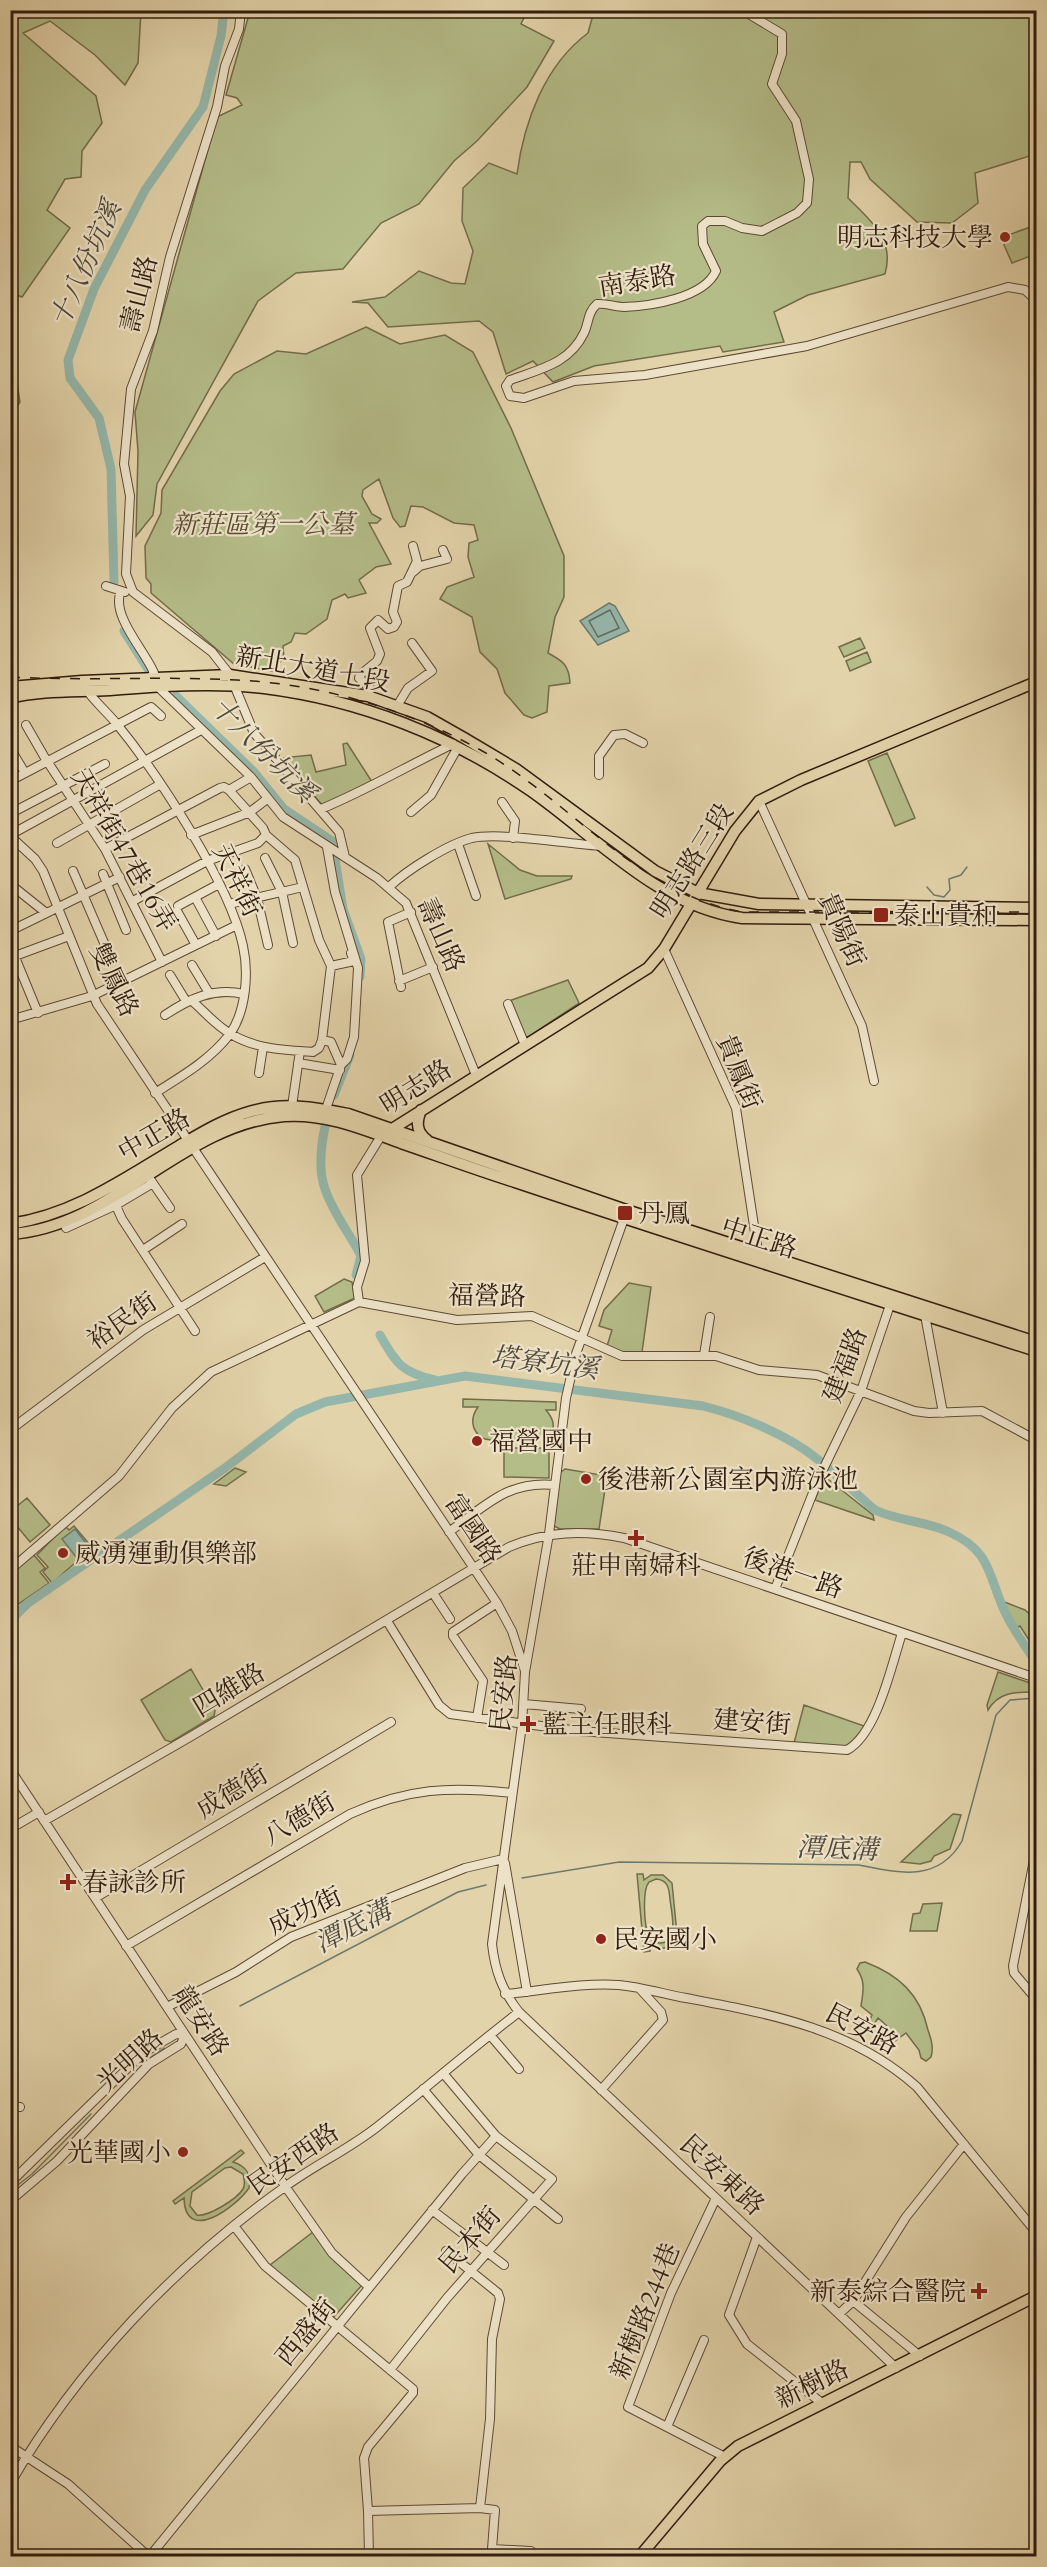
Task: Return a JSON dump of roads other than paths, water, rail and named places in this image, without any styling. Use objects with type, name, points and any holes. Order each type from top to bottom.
[{"type":"main road","name":"新北大道七段","points":[[10,698],[84,686],[149,679],[230,675],[368,696],[427,717],[516,769],[655,871],[698,893],[743,903],[809,906],[1036,908]]},
{"type":"main road","name":"明志路三段","points":[[476,1075],[638,975],[664,949],[735,831],[759,801],[811,776],[1036,682]]},
{"type":"main road","name":"新北大道七段","points":[[10,687],[262,688],[349,705],[412,726],[456,745],[512,778],[656,887],[691,905],[742,918],[1036,920]]},
{"type":"main road","name":"明志路","points":[[381,1136],[476,1075]]},
{"type":"main road","name":"中正路","points":[[10,1234],[86,1212],[114,1201],[151,1179],[190,1145],[226,1120],[249,1111],[292,1106],[392,1128],[625,1214],[758,1252],[892,1300],[925,1316],[1036,1351]]},
{"type":"main road","points":[[421,1110],[418,1118],[418,1131],[429,1142]]},
{"type":"main road","name":"中正路","points":[[10,1224],[44,1223],[190,1145],[249,1121],[329,1114],[381,1136],[892,1300],[1036,1342]]},
{"type":"main road","name":"新樹路","points":[[640,2556],[738,2446],[1036,2296]]},
{"type":"street","name":"壽山路","points":[[133,592],[126,574],[130,496],[124,464],[131,389],[153,331],[170,257],[210,132],[225,66],[239,29],[241,10]]},
{"type":"street","name":"南泰路","points":[[742,10],[782,34],[782,54],[772,84],[796,121],[809,179],[807,203],[797,213],[762,231],[742,228],[725,220],[708,221],[702,226],[701,233],[716,271],[710,282],[680,298],[622,307],[597,304],[591,309],[585,331],[567,356],[557,363],[510,380],[506,386],[510,396],[524,398],[585,380],[645,375],[807,346],[1008,287],[1024,290],[1036,300]]},
{"type":"street","points":[[368,696],[370,688],[359,678],[377,661],[380,654],[370,628],[378,620],[388,629],[394,627],[396,622],[393,612],[398,586],[407,582],[417,561],[413,546]]},
{"type":"street","points":[[412,573],[420,566],[447,559],[444,550]]},
{"type":"street","points":[[106,586],[133,592],[212,652],[230,675],[254,733],[339,832],[343,856]]},
{"type":"street","points":[[121,591],[118,601],[128,628],[154,673],[149,679]]},
{"type":"street","points":[[397,706],[408,688],[432,671],[412,643]]},
{"type":"street","name":"天祥街","points":[[84,686],[116,723],[176,810],[207,861],[229,904],[244,948],[244,994],[240,1013],[230,1034],[211,1055],[156,1093]]},
{"type":"street","name":"壽山路","points":[[159,688],[251,777],[283,817],[399,894],[411,912],[476,1075]]},
{"type":"street","points":[[10,781],[116,723],[151,707],[161,716]]},
{"type":"street","name":"天祥街47巷16弄","points":[[26,725],[105,849],[162,962]]},
{"type":"street","points":[[10,836],[201,730]]},
{"type":"street","points":[[598,775],[599,756],[614,735],[625,734],[644,743]]},
{"type":"street","points":[[321,809],[373,787],[403,767],[456,745]]},
{"type":"street","points":[[411,812],[431,795],[456,745]]},
{"type":"street","points":[[10,748],[25,773]]},
{"type":"street","points":[[17,810],[105,764]]},
{"type":"street","points":[[229,790],[251,777]]},
{"type":"street","points":[[57,843],[159,785]]},
{"type":"street","points":[[105,849],[224,787],[229,790],[250,812],[266,835],[292,855],[319,940],[331,966],[322,1040],[317,1051],[264,1047],[230,1034],[189,1001],[170,975]]},
{"type":"street","points":[[191,835],[250,812],[267,799]]},
{"type":"street","name":"貴陽街","points":[[759,801],[862,1026],[874,1081]]},
{"type":"street","points":[[502,802],[515,821],[513,838]]},
{"type":"street","points":[[133,901],[207,861],[258,843],[266,835]]},
{"type":"street","name":"雙鳳路","points":[[10,836],[35,859],[57,907],[92,996],[190,1145]]},
{"type":"street","points":[[389,887],[410,870],[458,843],[473,838],[513,838],[604,847],[621,845]]},
{"type":"street","points":[[458,843],[476,896]]},
{"type":"street","points":[[328,847],[335,892],[358,968],[354,1037],[347,1059],[341,1067],[329,1114]]},
{"type":"street","points":[[265,858],[282,892],[293,943]]},
{"type":"street","points":[[245,869],[257,898],[268,945]]},
{"type":"street","points":[[74,871],[105,945]]},
{"type":"street","points":[[103,874],[126,930]]},
{"type":"street","points":[[10,931],[120,876]]},
{"type":"street","points":[[10,884],[45,912]]},
{"type":"street","points":[[196,945],[178,908],[219,884]]},
{"type":"street","points":[[229,904],[303,887]]},
{"type":"street","points":[[330,891],[354,961],[331,966]]},
{"type":"street","points":[[195,897],[216,936]]},
{"type":"street","points":[[411,912],[388,922],[400,984],[433,967]]},
{"type":"street","points":[[10,1020],[92,996],[237,925]]},
{"type":"street","points":[[15,956],[69,936]]},
{"type":"street","points":[[10,945],[38,1013]]},
{"type":"street","name":"貴鳳街","points":[[664,949],[736,1108],[758,1252]]},
{"type":"street","points":[[192,965],[209,993]]},
{"type":"street","points":[[165,1015],[209,993],[231,991],[244,994]]},
{"type":"street","points":[[508,1004],[525,1045]]},
{"type":"street","points":[[322,1040],[331,1042],[341,1067]]},
{"type":"street","points":[[259,1073],[264,1047]]},
{"type":"street","points":[[292,1106],[300,1051]]},
{"type":"street","points":[[298,1063],[341,1067]]},
{"type":"street","points":[[10,1570],[119,1476],[172,1408],[211,1372],[359,1302],[357,1287],[366,1261],[360,1221],[357,1175],[381,1136]]},
{"type":"street","points":[[190,1145],[310,1324]]},
{"type":"street","points":[[151,1179],[170,1208]]},
{"type":"street","points":[[66,1228],[114,1201],[195,1331]]},
{"type":"street","points":[[582,1337],[625,1214]]},
{"type":"street","points":[[143,1250],[182,1224]]},
{"type":"street","name":"裕民街","points":[[10,1430],[142,1330],[265,1257]]},
{"type":"street","name":"建福路","points":[[775,1589],[819,1476],[861,1391],[892,1300]]},
{"type":"street","name":"福營路","points":[[359,1302],[457,1320],[493,1320],[532,1316],[622,1356],[704,1355],[733,1360],[759,1370],[817,1375],[914,1411],[943,1413],[982,1411],[1036,1440]]},
{"type":"street","points":[[925,1316],[943,1413]]},
{"type":"street","points":[[704,1355],[710,1317]]},
{"type":"street","name":"富國路","points":[[310,1324],[497,1603],[515,1638],[525,1672]]},
{"type":"street","name":"民安路","points":[[527,1992],[512,1891],[504,1859],[522,1725],[525,1672],[549,1534],[566,1398],[582,1337]]},
{"type":"street","points":[[449,1532],[490,1502],[520,1486],[555,1485]]},
{"type":"street","name":"後港一路","points":[[549,1534],[572,1532],[624,1538],[1036,1678]]},
{"type":"street","name":"四維路","points":[[44,1821],[387,1621],[508,1547],[549,1534]]},
{"type":"street","points":[[433,1593],[450,1619]]},
{"type":"street","points":[[477,1718],[483,1682],[453,1636],[454,1630],[497,1603]]},
{"type":"street","points":[[387,1621],[446,1712],[522,1725]]},
{"type":"street","name":"建安街","points":[[522,1725],[848,1750],[859,1742],[870,1726],[902,1633]]},
{"type":"street","points":[[524,1704],[581,1709]]},
{"type":"street","name":"成德街","points":[[95,1898],[391,1722]]},
{"type":"street","name":"龍安路","points":[[10,1769],[285,2186],[332,2253],[369,2287]]},
{"type":"street","name":"八德街","points":[[126,1946],[350,1814],[375,1802],[400,1794],[445,1788],[512,1793]]},
{"type":"street","points":[[10,1829],[39,1812]]},
{"type":"street","points":[[1036,1850],[1013,1966],[1014,1973],[1036,1999]]},
{"type":"street","points":[[504,1859],[492,1944],[494,1965],[505,1994],[519,2012]]},
{"type":"street","name":"成功街","points":[[167,2007],[236,1972],[291,1937],[465,1868],[504,1859]]},
{"type":"street","name":"民安路","points":[[505,1994],[617,1985],[767,2013],[812,2025],[866,2052],[910,2080],[1036,2232]]},
{"type":"street","points":[[601,2090],[663,2020],[661,2012],[639,1988]]},
{"type":"street","name":"民安東路","points":[[519,2012],[896,2368]]},
{"type":"street","name":"民安西路","points":[[10,2484],[61,2407],[118,2336],[152,2299],[285,2186],[376,2128],[519,2012]]},
{"type":"street","name":"光明路","points":[[10,2183],[143,2053],[176,2034],[185,2035],[181,2044],[149,2064],[64,2155],[10,2201]]},
{"type":"street","points":[[490,2035],[519,2069]]},
{"type":"street","points":[[443,2073],[496,2136]]},
{"type":"street","points":[[423,2089],[479,2155],[535,2198],[558,2219]]},
{"type":"street","name":"西盛街","points":[[149,2556],[432,2210],[496,2136]]},
{"type":"street","name":"民本街","points":[[390,2370],[471,2271],[552,2179],[496,2136]]},
{"type":"street","points":[[839,2314],[853,2301],[906,2217],[964,2144]]},
{"type":"street","name":"新樹路244巷","points":[[716,2198],[671,2293],[628,2407],[726,2457]]},
{"type":"street","points":[[432,2210],[504,2265]]},
{"type":"street","points":[[235,2227],[265,2265],[413,2389],[413,2392],[368,2447],[364,2457],[369,2556]]},
{"type":"street","points":[[757,2236],[729,2315],[747,2344],[823,2404]]},
{"type":"street","points":[[446,2251],[498,2293],[500,2299],[492,2339],[490,2419],[480,2508]]},
{"type":"street","points":[[853,2301],[920,2356]]},
{"type":"street","points":[[667,2427],[704,2340]]},
{"type":"street","points":[[10,2446],[68,2484],[149,2556]]},
{"type":"street","points":[[368,2511],[480,2508],[495,2510],[492,2549],[531,2551],[531,2556]]},
{"type":"water","points":[[609,603],[615,606],[629,631],[598,645],[580,621]]},
{"type":"water","points":[[75,1529],[89,1547],[76,1557],[62,1539]]},
{"type":"waterway","name":"十八份坑溪","points":[[114,582],[111,469],[99,418],[70,378],[68,360],[94,289],[145,190],[203,107],[221,36],[224,10]]},
{"type":"waterway","name":"十八份坑溪","points":[[124,631],[148,669]]},
{"type":"waterway","name":"十八份坑溪","points":[[176,696],[254,772],[284,809],[332,841],[343,909],[361,959],[360,977]]},
{"type":"waterway","points":[[927,887],[934,895],[944,897],[950,890],[949,879],[961,875],[967,867]]},
{"type":"waterway","name":"十八份坑溪","points":[[334,1095],[350,1055]]},
{"type":"waterway","name":"十八份坑溪","points":[[328,1114],[321,1152],[321,1171],[332,1206],[361,1256],[356,1275]]},
{"type":"waterway","name":"十八份坑溪","points":[[380,1335],[396,1360],[407,1370],[435,1380]]},
{"type":"waterway","name":"塔寮坑溪","points":[[10,1621],[28,1603],[225,1468],[296,1414],[325,1402],[465,1376],[703,1406],[747,1420],[777,1433],[816,1458],[875,1510],[893,1517],[940,1528],[974,1547],[987,1566],[1008,1619],[1036,1663]]},
{"type":"waterway","name":"潭底溝","points":[[522,1878],[619,1862],[859,1865],[903,1872],[929,1869],[941,1864],[962,1841],[996,1715],[1010,1700],[1036,1698]]},
{"type":"waterway","name":"潭底溝","points":[[240,2006],[458,1892],[486,1885]]},
{"type":"waterway","name":"潭底溝","points":[[141,2064],[164,2048]]},
{"type":"waterway","points":[[10,2091],[15,2103]]},
{"type":"waterway","points":[[10,2118],[15,2108]]},
{"type":"waterway","name":"潭底溝","points":[[10,2191],[32,2174],[91,2114]]},
{"type":"railway","points":[[10,677],[209,679],[268,682],[360,700],[419,721],[475,747],[508,767],[603,841],[668,885],[704,901],[742,912],[1036,912]]},
{"type":"place","name":"明志科技大學","points":[[1005,237]]},
{"type":"place","name":"泰山貴和","points":[[881,915]]},
{"type":"place","name":"丹鳳","points":[[625,1213]]},
{"type":"place","name":"福營國中","points":[[477,1441]]},
{"type":"place","name":"後港新公園室内游泳池","points":[[586,1479]]},
{"type":"place","name":"莊申南婦科","points":[[636,1538]]},
{"type":"place","name":"威湧運動俱樂部","points":[[63,1553]]},
{"type":"place","name":"藍主任眼科","points":[[528,1724]]},
{"type":"place","name":"春詠診所","points":[[68,1882]]},
{"type":"place","name":"民安國小","points":[[601,1939]]},
{"type":"place","name":"光華國小","points":[[183,2152]]},
{"type":"place","name":"新泰綜合醫院","points":[[979,2291]]},
{"type":"park label","name":"新莊區第一公墓","points":[[263,524]]}]
